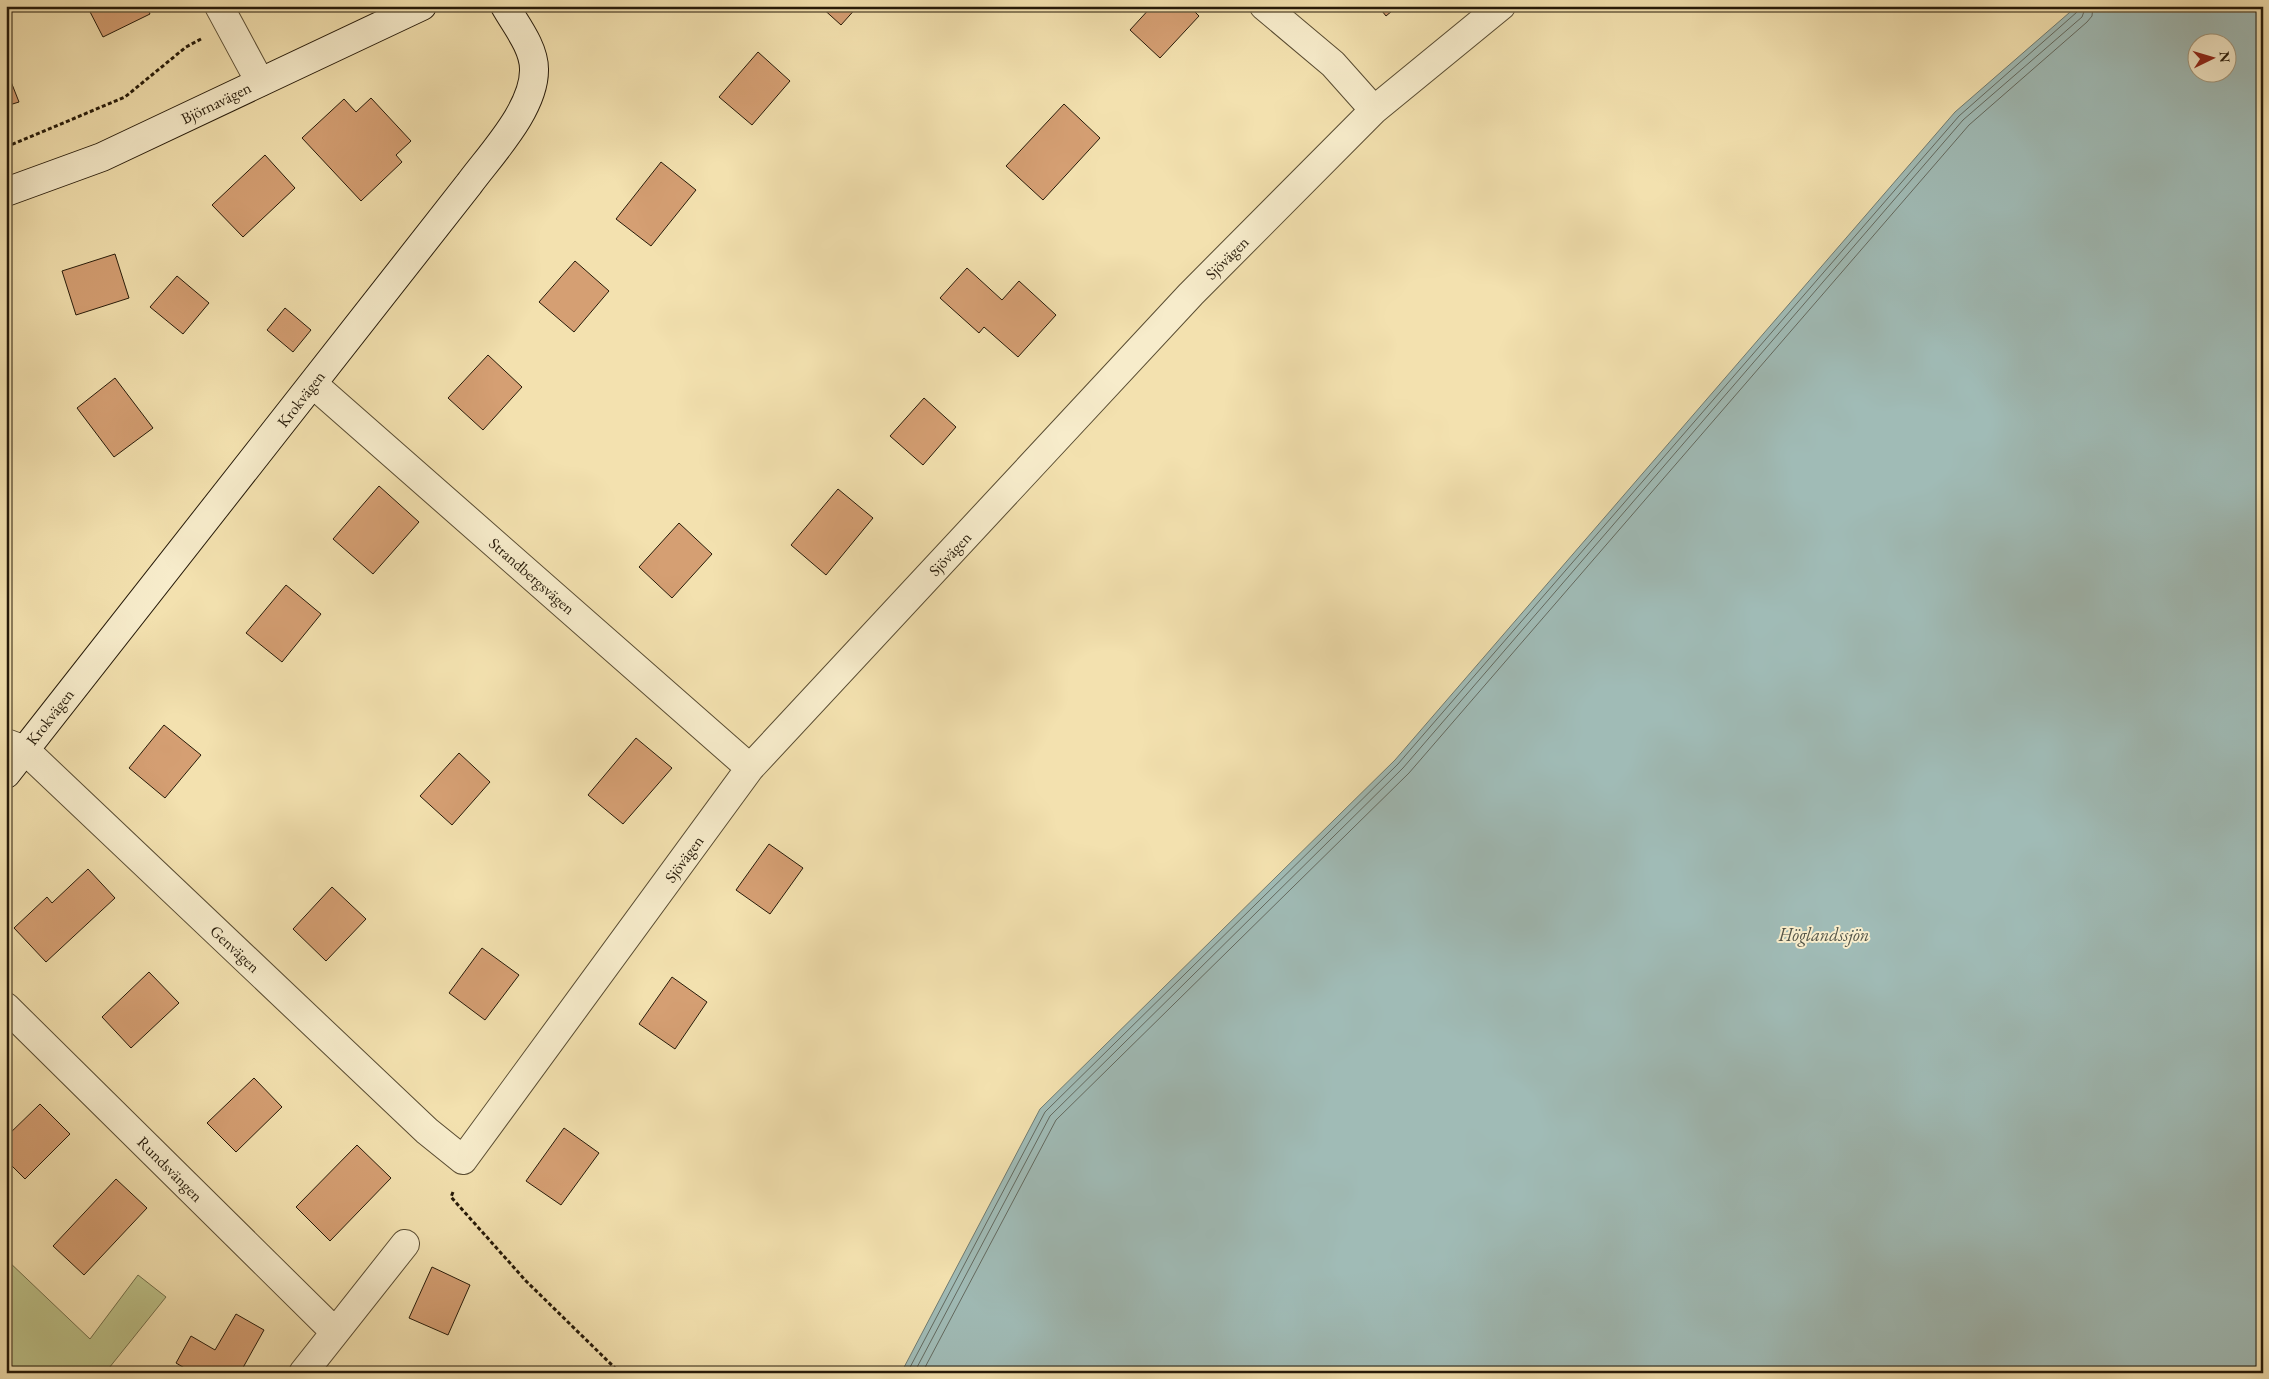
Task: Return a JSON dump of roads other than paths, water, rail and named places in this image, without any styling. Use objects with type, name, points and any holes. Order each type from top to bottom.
[{"type":"street","name":"Björnavägen","points":[[6,192],[102,157],[422,6]]},
{"type":"street","name":"Krokvägen","points":[[6,774],[16,747],[313,384],[470,184],[522,112],[529,98],[534,68],[528,48],[505,6]]},
{"type":"street","points":[[1264,6],[1333,64],[1374,110]]},
{"type":"street","name":"Sjövägen","points":[[463,1160],[750,768],[1191,294],[1374,110],[1501,6]]},
{"type":"street","points":[[224,16],[260,82]]},
{"type":"street","name":"Strandbergsvägen","points":[[313,384],[750,768]]},
{"type":"street","name":"Genvägen","points":[[16,747],[420,1124],[463,1160]]},
{"type":"street","name":"Rundsvängen","points":[[6,1007],[334,1331]]},
{"type":"street","points":[[303,1373],[334,1331],[405,1244]]},
{"type":"water","name":"Höglandssjön","points":[[2077,6],[2263,6],[2263,1373],[901,1373],[1040,1109],[1395,760],[1955,112]]}]
